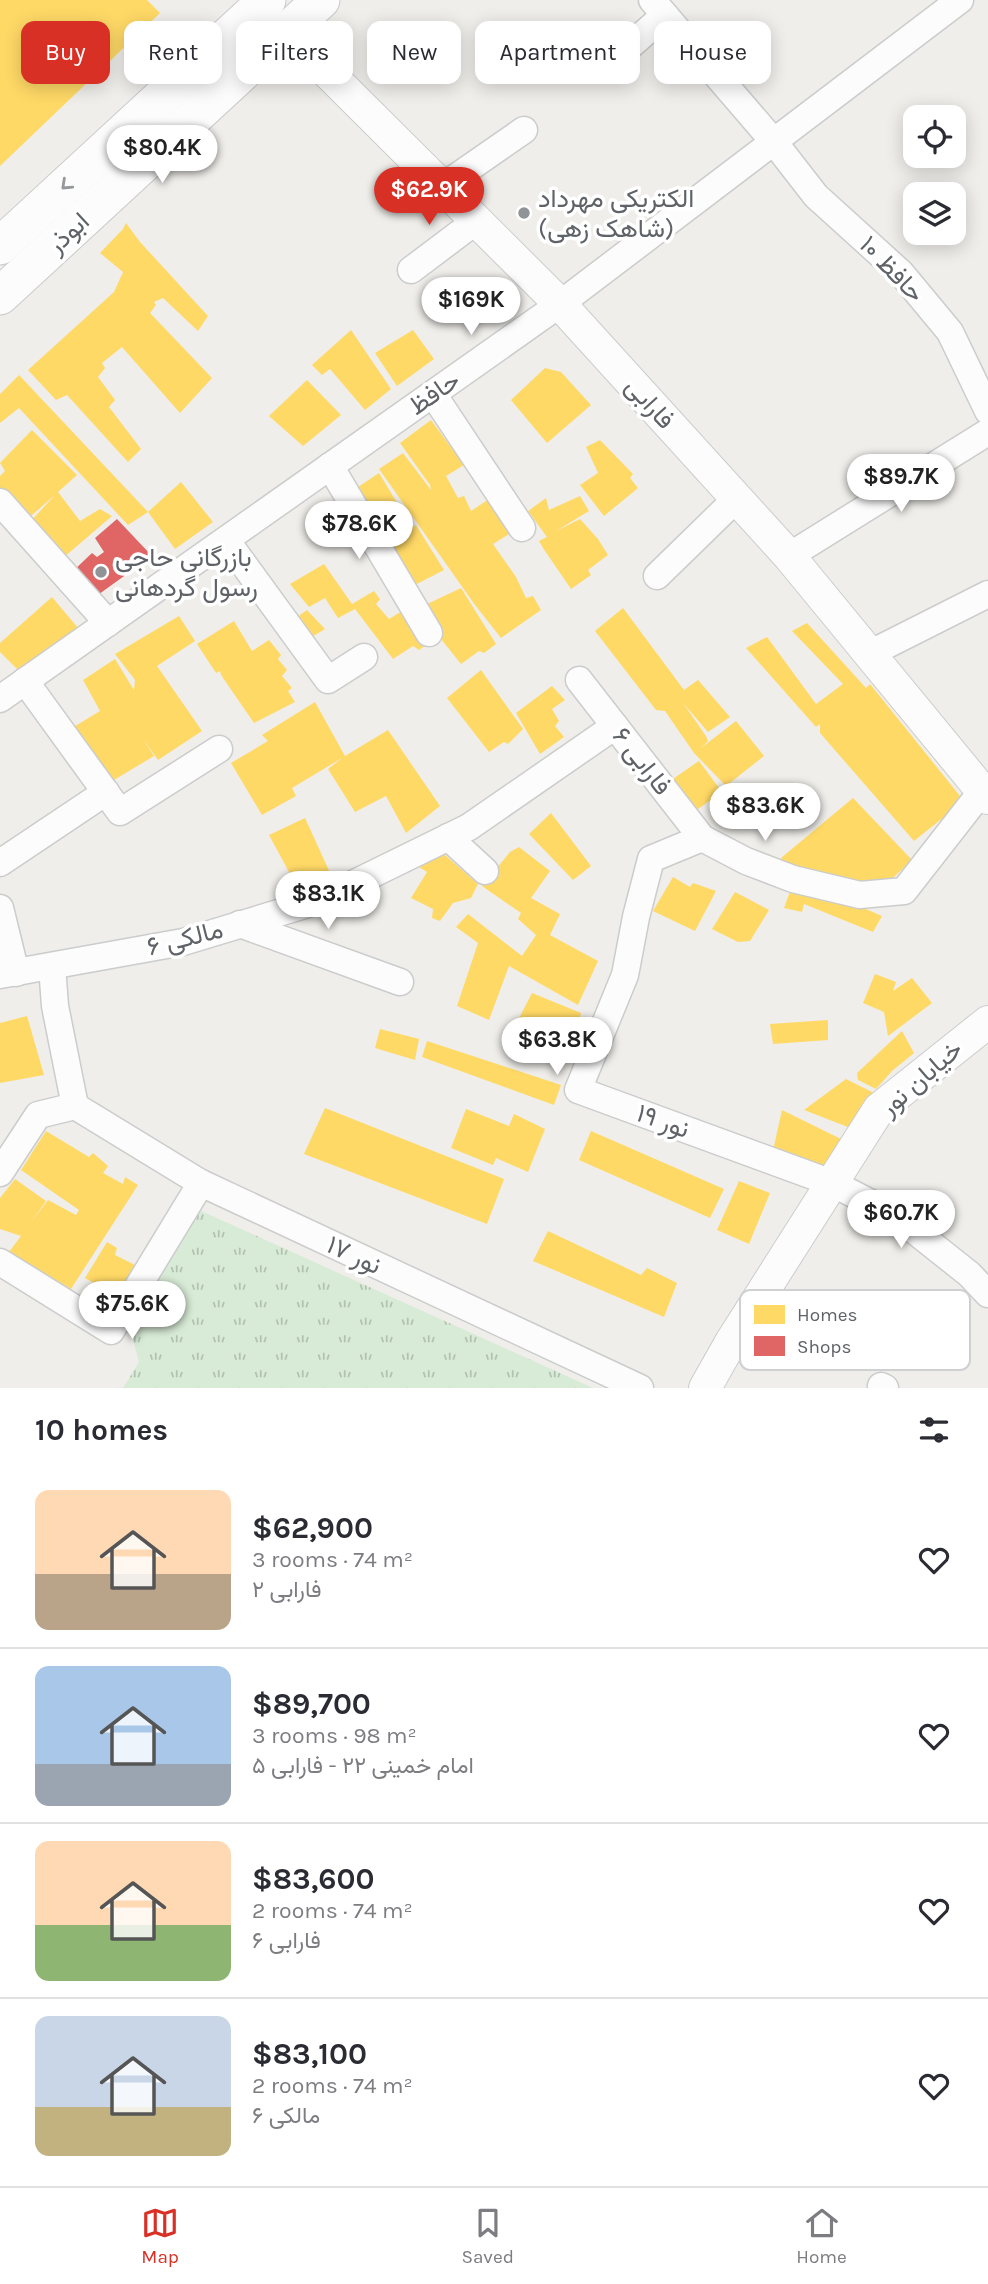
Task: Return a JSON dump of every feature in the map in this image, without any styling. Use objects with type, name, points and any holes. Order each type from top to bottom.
[{"type":"main road","name":"ابوذر","points":[[297,21],[321,0]]},
{"type":"main road","name":"ابوذر","points":[[0,246],[260,2]]},
{"type":"main road","name":"ابوذر","points":[[0,296],[236,77]]},
{"type":"street","name":"حافظ","points":[[0,699],[559,304],[960,0]]},
{"type":"street","name":"حافظ ۱۰","points":[[658,8],[817,196],[901,273],[950,332],[988,411]]},
{"type":"street","points":[[640,28],[658,8]]},
{"type":"street","name":"فارابی","points":[[339,84],[559,304],[737,498],[871,653],[985,794]]},
{"type":"street","points":[[442,187],[524,130]]},
{"type":"street","points":[[411,270],[476,221]]},
{"type":"street","points":[[433,394],[522,528]]},
{"type":"street","points":[[789,556],[988,432]]},
{"type":"street","points":[[330,466],[429,633]]},
{"type":"street","points":[[657,576],[737,498]]},
{"type":"street","points":[[0,502],[108,623]]},
{"type":"street","points":[[226,540],[328,680],[364,657]]},
{"type":"street","points":[[871,653],[988,594]]},
{"type":"street","name":"فارابی ۶","points":[[579,680],[702,838],[746,862],[793,879],[860,895],[904,891],[985,794]]},
{"type":"street","points":[[25,681],[120,812],[219,749]]},
{"type":"street","name":"مالکی ۶","points":[[8,974],[183,942],[318,901],[469,827],[615,726]]},
{"type":"street","points":[[0,863],[106,792]]},
{"type":"street","points":[[448,837],[485,872]]},
{"type":"street","name":"نور ۱۹","points":[[702,838],[651,859],[625,975],[578,1090],[832,1183]]},
{"type":"street","points":[[0,908],[8,974]]},
{"type":"street","points":[[240,925],[400,982]]},
{"type":"street","points":[[0,1173],[10,1136],[38,1115],[75,1106],[55,1006],[52,966]]},
{"type":"street","name":"خیابان نور","points":[[764,1290],[880,1110],[985,1031]]},
{"type":"street","name":"نور ۱۷","points":[[75,1106],[201,1184],[640,1388]]},
{"type":"street","points":[[832,1183],[896,1216],[978,1276],[988,1294]]},
{"type":"street","points":[[0,1262],[111,1331],[201,1184]]},
{"type":"street","name":"خیابان نور","points":[[705,1388],[740,1328]]},
{"type":"green space","points":[[188,1205],[593,1388],[123,1388],[139,1362],[131,1333],[111,1331]]},
{"type":"building: Homes","points":[[0,0],[147,0],[160,13],[152,21],[124,21],[124,47],[110,61],[110,21],[21,21],[21,84],[86,84],[0,166]]},
{"type":"building: Homes","points":[[126,223],[208,316],[198,331],[163,298],[154,302],[156,305],[150,313],[212,378],[180,413],[122,347],[102,363],[105,368],[98,377],[115,400],[109,407],[141,449],[128,462],[67,395],[56,400],[28,370],[114,292],[123,272],[100,253]]},
{"type":"building: Homes","points":[[351,330],[391,389],[365,410],[330,369],[322,375],[312,365]]},
{"type":"building: Homes","points":[[413,330],[434,359],[397,386],[375,353]]},
{"type":"building: Homes","points":[[545,368],[561,372],[591,405],[547,443],[511,400]]},
{"type":"building: Homes","points":[[19,375],[148,512],[128,525],[19,408],[0,423],[0,394]]},
{"type":"building: Homes","points":[[307,380],[341,415],[303,446],[269,416]]},
{"type":"building: Homes","points":[[431,420],[464,465],[446,476],[458,498],[464,496],[471,511],[489,499],[511,533],[493,544],[516,577],[526,598],[533,596],[541,610],[501,638],[379,469],[403,453],[431,490],[400,443]]},
{"type":"building: Homes","points":[[32,430],[77,475],[58,492],[80,521],[100,509],[112,516],[63,558],[29,523],[55,495],[24,522],[0,496],[0,476],[5,471],[0,463]]},
{"type":"building: Homes","points":[[600,440],[633,474],[630,478],[638,488],[604,516],[580,485],[598,473],[586,447]]},
{"type":"building: Homes","points":[[379,473],[399,506],[367,525],[349,493]]},
{"type":"building: Homes","points":[[181,482],[213,522],[175,549],[148,512]]},
{"type":"building: Homes","points":[[580,496],[589,511],[556,531],[580,519],[608,555],[588,570],[591,575],[571,589],[539,541],[547,537],[528,511],[546,498],[549,510]]},
{"type":"building: Homes","points":[[416,525],[444,570],[411,587],[382,546]]},
{"type":"building: Homes","points":[[324,564],[352,604],[374,591],[380,599],[376,604],[389,619],[404,610],[429,643],[419,650],[413,646],[393,659],[355,609],[338,618],[325,598],[309,607],[290,584]]},
{"type":"building: Homes","points":[[461,588],[496,644],[484,653],[479,651],[461,664],[425,619],[423,606]]},
{"type":"building: Homes","points":[[52,597],[78,628],[19,671],[0,652],[0,643]]},
{"type":"building: Homes","points":[[623,608],[684,690],[698,680],[730,717],[708,732],[683,703],[708,741],[701,748],[736,721],[764,756],[726,786],[694,753],[665,711],[656,710],[595,631]]},
{"type":"building: Homes","points":[[307,610],[325,629],[305,641],[290,622]]},
{"type":"building: Homes","points":[[179,616],[195,641],[157,666],[202,731],[158,760],[143,739],[154,756],[109,783],[67,731],[100,711],[83,680],[115,659],[134,690],[135,680],[115,654]]},
{"type":"building: Homes","points":[[234,621],[252,651],[269,640],[281,655],[278,659],[287,670],[282,676],[292,688],[288,691],[295,702],[254,723],[220,671],[216,673],[197,644]]},
{"type":"building: Homes","points":[[807,623],[866,688],[870,684],[964,801],[914,841],[820,733],[820,724],[816,727],[746,648],[767,637],[816,704],[843,684],[792,631]]},
{"type":"building: Homes","points":[[481,670],[523,729],[508,744],[504,742],[489,752],[447,698]]},
{"type":"building: Homes","points":[[552,686],[565,700],[552,709],[559,721],[555,726],[564,737],[540,754],[516,713]]},
{"type":"building: Homes","points":[[315,702],[345,756],[388,730],[440,806],[406,833],[386,796],[355,812],[328,769],[342,758],[292,788],[296,796],[262,815],[231,763],[268,741],[262,735]]},
{"type":"building: Homes","points":[[699,761],[722,792],[691,814],[667,783]]},
{"type":"building: Homes","points":[[853,798],[912,860],[880,890],[786,867],[781,858]]},
{"type":"building: Homes","points":[[551,813],[591,866],[573,880],[529,834]]},
{"type":"building: Homes","points":[[305,818],[336,886],[303,898],[269,835]]},
{"type":"building: Homes","points":[[519,847],[550,871],[531,898],[560,914],[550,935],[598,961],[578,1005],[509,966],[489,1020],[457,1006],[478,943],[456,927],[468,914],[522,956],[536,935],[518,919],[521,913],[482,886],[510,852]]},
{"type":"building: Homes","points":[[438,849],[478,884],[471,898],[453,903],[440,921],[432,918],[433,909],[411,898],[427,872],[419,867]]},
{"type":"building: Homes","points":[[673,877],[690,887],[693,883],[716,891],[695,931],[653,911]]},
{"type":"building: Homes","points":[[792,886],[822,890],[882,916],[873,932],[804,904],[802,912],[784,908]]},
{"type":"building: Homes","points":[[735,892],[769,910],[750,941],[738,942],[712,929]]},
{"type":"building: Homes","points":[[875,974],[896,982],[893,991],[912,978],[932,1003],[888,1036],[884,1012],[863,1003]]},
{"type":"building: Homes","points":[[532,993],[581,1013],[569,1060],[512,1032]]},
{"type":"building: Homes","points":[[27,1016],[44,1075],[0,1083],[0,1023]]},
{"type":"building: Homes","points":[[828,1020],[828,1040],[773,1044],[770,1024]]},
{"type":"building: Homes","points":[[380,1029],[419,1039],[415,1060],[375,1048]]},
{"type":"building: Homes","points":[[902,1031],[914,1053],[876,1089],[858,1080],[857,1073]]},
{"type":"building: Homes","points":[[427,1041],[561,1085],[554,1105],[422,1057]]},
{"type":"building: Homes","points":[[846,1079],[874,1093],[853,1129],[804,1110]]},
{"type":"building: Homes","points":[[325,1108],[504,1179],[487,1224],[304,1154]]},
{"type":"building: Homes","points":[[466,1109],[509,1126],[514,1114],[545,1129],[528,1172],[496,1158],[493,1165],[451,1148]]},
{"type":"building: Homes","points":[[782,1110],[845,1141],[821,1179],[772,1155]]},
{"type":"building: Homes","points":[[46,1131],[89,1157],[93,1153],[108,1166],[103,1173],[123,1184],[125,1177],[138,1185],[71,1289],[9,1252],[21,1236],[0,1229],[0,1198],[15,1179],[46,1201],[31,1222],[48,1200],[76,1215],[79,1210],[21,1170]]},
{"type":"building: Homes","points":[[591,1131],[724,1189],[710,1218],[579,1160]]},
{"type":"building: Homes","points":[[739,1181],[770,1193],[749,1244],[717,1230]]},
{"type":"building: Homes","points":[[548,1231],[641,1275],[647,1268],[677,1283],[664,1317],[533,1261]]},
{"type":"building: Homes","points":[[107,1242],[117,1248],[115,1255],[137,1266],[117,1296],[85,1278]]},
{"type":"building: Shops","points":[[117,519],[152,556],[95,597],[72,572],[92,553],[97,557],[104,552],[95,538]]},
{"type":"place","name":"الکتریکی مهرداد (شاهک زهی)","points":[[524,213]]},
{"type":"place","name":"بازرگانی حاجی رسول گردهانی","points":[[101,572]]}]
